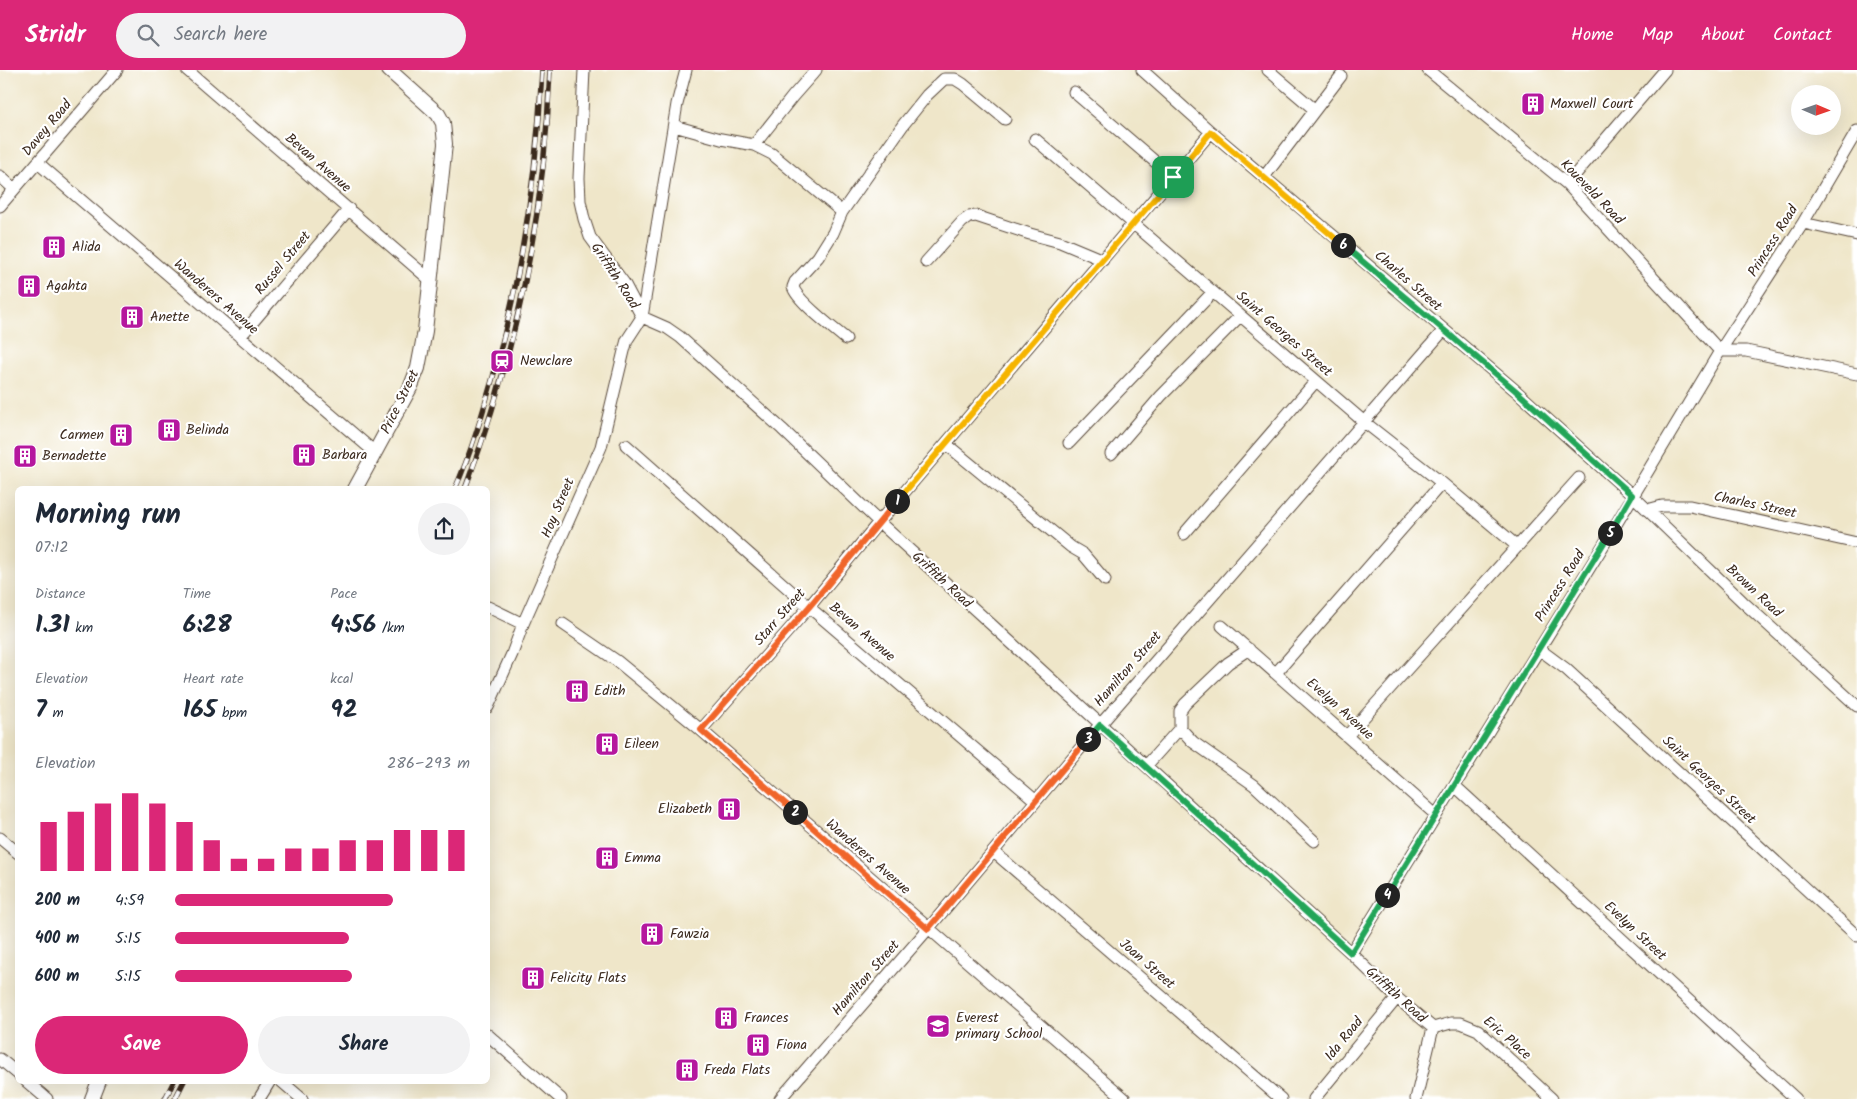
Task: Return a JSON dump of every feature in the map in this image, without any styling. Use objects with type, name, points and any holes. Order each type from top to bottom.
[{"type":"street","name":"Davey Road","points":[[0,206],[117,70]]},
{"type":"street","name":"Bevan Avenue","points":[[187,70],[429,279]]},
{"type":"street","points":[[389,70],[438,114],[445,132],[429,279]]},
{"type":"street","name":"Griffith Road","points":[[584,70],[579,178],[580,200],[584,219],[590,237],[624,283],[642,317],[667,328],[680,337],[782,429],[879,522],[1100,725],[1351,953],[1397,998],[1434,1028]]},
{"type":"street","points":[[642,317],[680,88],[686,70]]},
{"type":"street","points":[[754,145],[816,70]]},
{"type":"street","name":"Charles Street","points":[[1142,70],[1211,132],[1515,390],[1632,495]]},
{"type":"street","points":[[1268,70],[1315,110]]},
{"type":"street","name":"Koueveld Road","points":[[1428,70],[1567,184],[1720,351]]},
{"type":"street","points":[[1567,184],[1665,70]]},
{"type":"street","points":[[1264,177],[1341,76]]},
{"type":"street","points":[[846,339],[795,293],[793,287],[795,282],[818,256],[842,212],[903,125],[927,95],[944,79],[955,79],[963,84],[1005,119]]},
{"type":"street","points":[[1074,92],[1173,177]]},
{"type":"street","points":[[674,126],[721,139],[754,145],[772,154],[842,212]]},
{"type":"street","name":"Princess Road","points":[[1351,953],[1720,351],[1803,223],[1857,131]]},
{"type":"street","name":"Starr Street","points":[[701,730],[809,607],[1211,132]]},
{"type":"street","name":"Saint Georges Street","points":[[1035,139],[1363,421],[1442,483],[1517,546]]},
{"type":"street","name":"Wanderers Avenue","points":[[38,164],[364,443],[376,451]]},
{"type":"street","points":[[0,176],[14,189]]},
{"type":"street","name":"Russel Street","points":[[240,337],[349,209]]},
{"type":"street","points":[[926,262],[962,222],[969,217],[976,216],[1060,242],[1102,260]]},
{"type":"street","points":[[1803,223],[1857,236]]},
{"type":"street","name":"Price Street","points":[[357,486],[412,386],[418,368],[425,331],[429,279]]},
{"type":"street","points":[[1069,443],[1213,292]]},
{"type":"street","points":[[1111,454],[1161,396],[1240,316]]},
{"type":"street","name":"Hoy Street","points":[[490,703],[601,447],[624,350],[642,317]]},
{"type":"street","name":"Hamilton Street","points":[[780,1099],[994,852],[1100,725],[1443,330]]},
{"type":"street","points":[[1720,351],[1746,351],[1857,374]]},
{"type":"street","points":[[1184,534],[1316,381]]},
{"type":"street","points":[[946,444],[1083,554],[1105,580]]},
{"type":"street","name":"Bevan Avenue","points":[[626,445],[809,607],[1036,801]]},
{"type":"street","points":[[1347,736],[1579,478]]},
{"type":"street","points":[[1276,673],[1442,483]]},
{"type":"street","name":"Brown Road","points":[[1632,495],[1743,602],[1857,706]]},
{"type":"street","name":"Charles Street","points":[[1647,510],[1662,506],[1690,506],[1857,543]]},
{"type":"street","points":[[490,608],[523,624]]},
{"type":"street","name":"Wanderers Avenue","points":[[564,624],[617,661],[701,730],[1125,1099]]},
{"type":"street","name":"Evelyn Avenue","points":[[1222,626],[1436,815]]},
{"type":"street","points":[[1146,766],[1180,728],[1180,712],[1185,704],[1228,663],[1249,649]]},
{"type":"street","name":"Saint Georges Street","points":[[1538,649],[1573,676],[1857,936]]},
{"type":"street","points":[[1180,728],[1193,742],[1254,785],[1314,841]]},
{"type":"street","name":"Evelyn Street","points":[[1455,786],[1796,1099]]},
{"type":"street","points":[[0,838],[15,850]]},
{"type":"street","name":"Joan Street","points":[[994,852],[1280,1099]]},
{"type":"street","name":"Ida Road","points":[[1314,1099],[1397,998]]},
{"type":"street","name":"Eric Place","points":[[1434,1028],[1451,1023],[1460,1023],[1478,1030],[1552,1099]]},
{"type":"street","points":[[1416,1099],[1434,1028]]},
{"type":"street","points":[[490,1037],[561,1099]]},
{"type":"street","points":[[0,1059],[15,1072]]},
{"type":"street","points":[[29,1084],[46,1099]]},
{"type":"street","points":[[92,1099],[98,1084]]},
{"type":"street","points":[[259,1099],[268,1084]]},
{"type":"street","points":[[284,1084],[302,1099]]},
{"type":"railway","points":[[456,486],[485,405],[503,339],[520,263],[532,187],[542,70]]},
{"type":"railway","points":[[466,486],[499,387],[525,283],[542,178],[550,70]]},
{"type":"railway","points":[[165,1099],[172,1084]]},
{"type":"railway","points":[[175,1099],[182,1084]]},
{"type":"place","name":"Maxwell Court","points":[[1533,104]]},
{"type":"place","name":"Alida","points":[[54,247]]},
{"type":"place","name":"Agahta","points":[[29,286]]},
{"type":"place","name":"Anette","points":[[132,317]]},
{"type":"place","name":"Newclare","points":[[502,361]]},
{"type":"place","name":"Belinda","points":[[169,430]]},
{"type":"place","name":"Carmen","points":[[121,435]]},
{"type":"place","name":"Barbara","points":[[304,455]]},
{"type":"place","name":"Bernadette","points":[[25,456]]},
{"type":"place","name":"Edith","points":[[577,691]]},
{"type":"place","name":"Eileen","points":[[607,744]]},
{"type":"place","name":"Elizabeth","points":[[729,809]]},
{"type":"place","name":"Emma","points":[[607,858]]},
{"type":"place","name":"Fawzia","points":[[652,934]]},
{"type":"place","name":"Felicity Flats","points":[[533,978]]},
{"type":"place","name":"Frances","points":[[726,1018]]},
{"type":"place","name":"Everest primary School","points":[[938,1026]]},
{"type":"place","name":"Fiona","points":[[758,1045]]},
{"type":"place","name":"Freda Flats","points":[[687,1070]]},
{"type":"route","points":[[1211,132],[1515,390],[1632,495],[1603,546],[1351,953],[1100,725],[928,929],[701,730],[809,607],[1173,177],[1211,132]]}]
